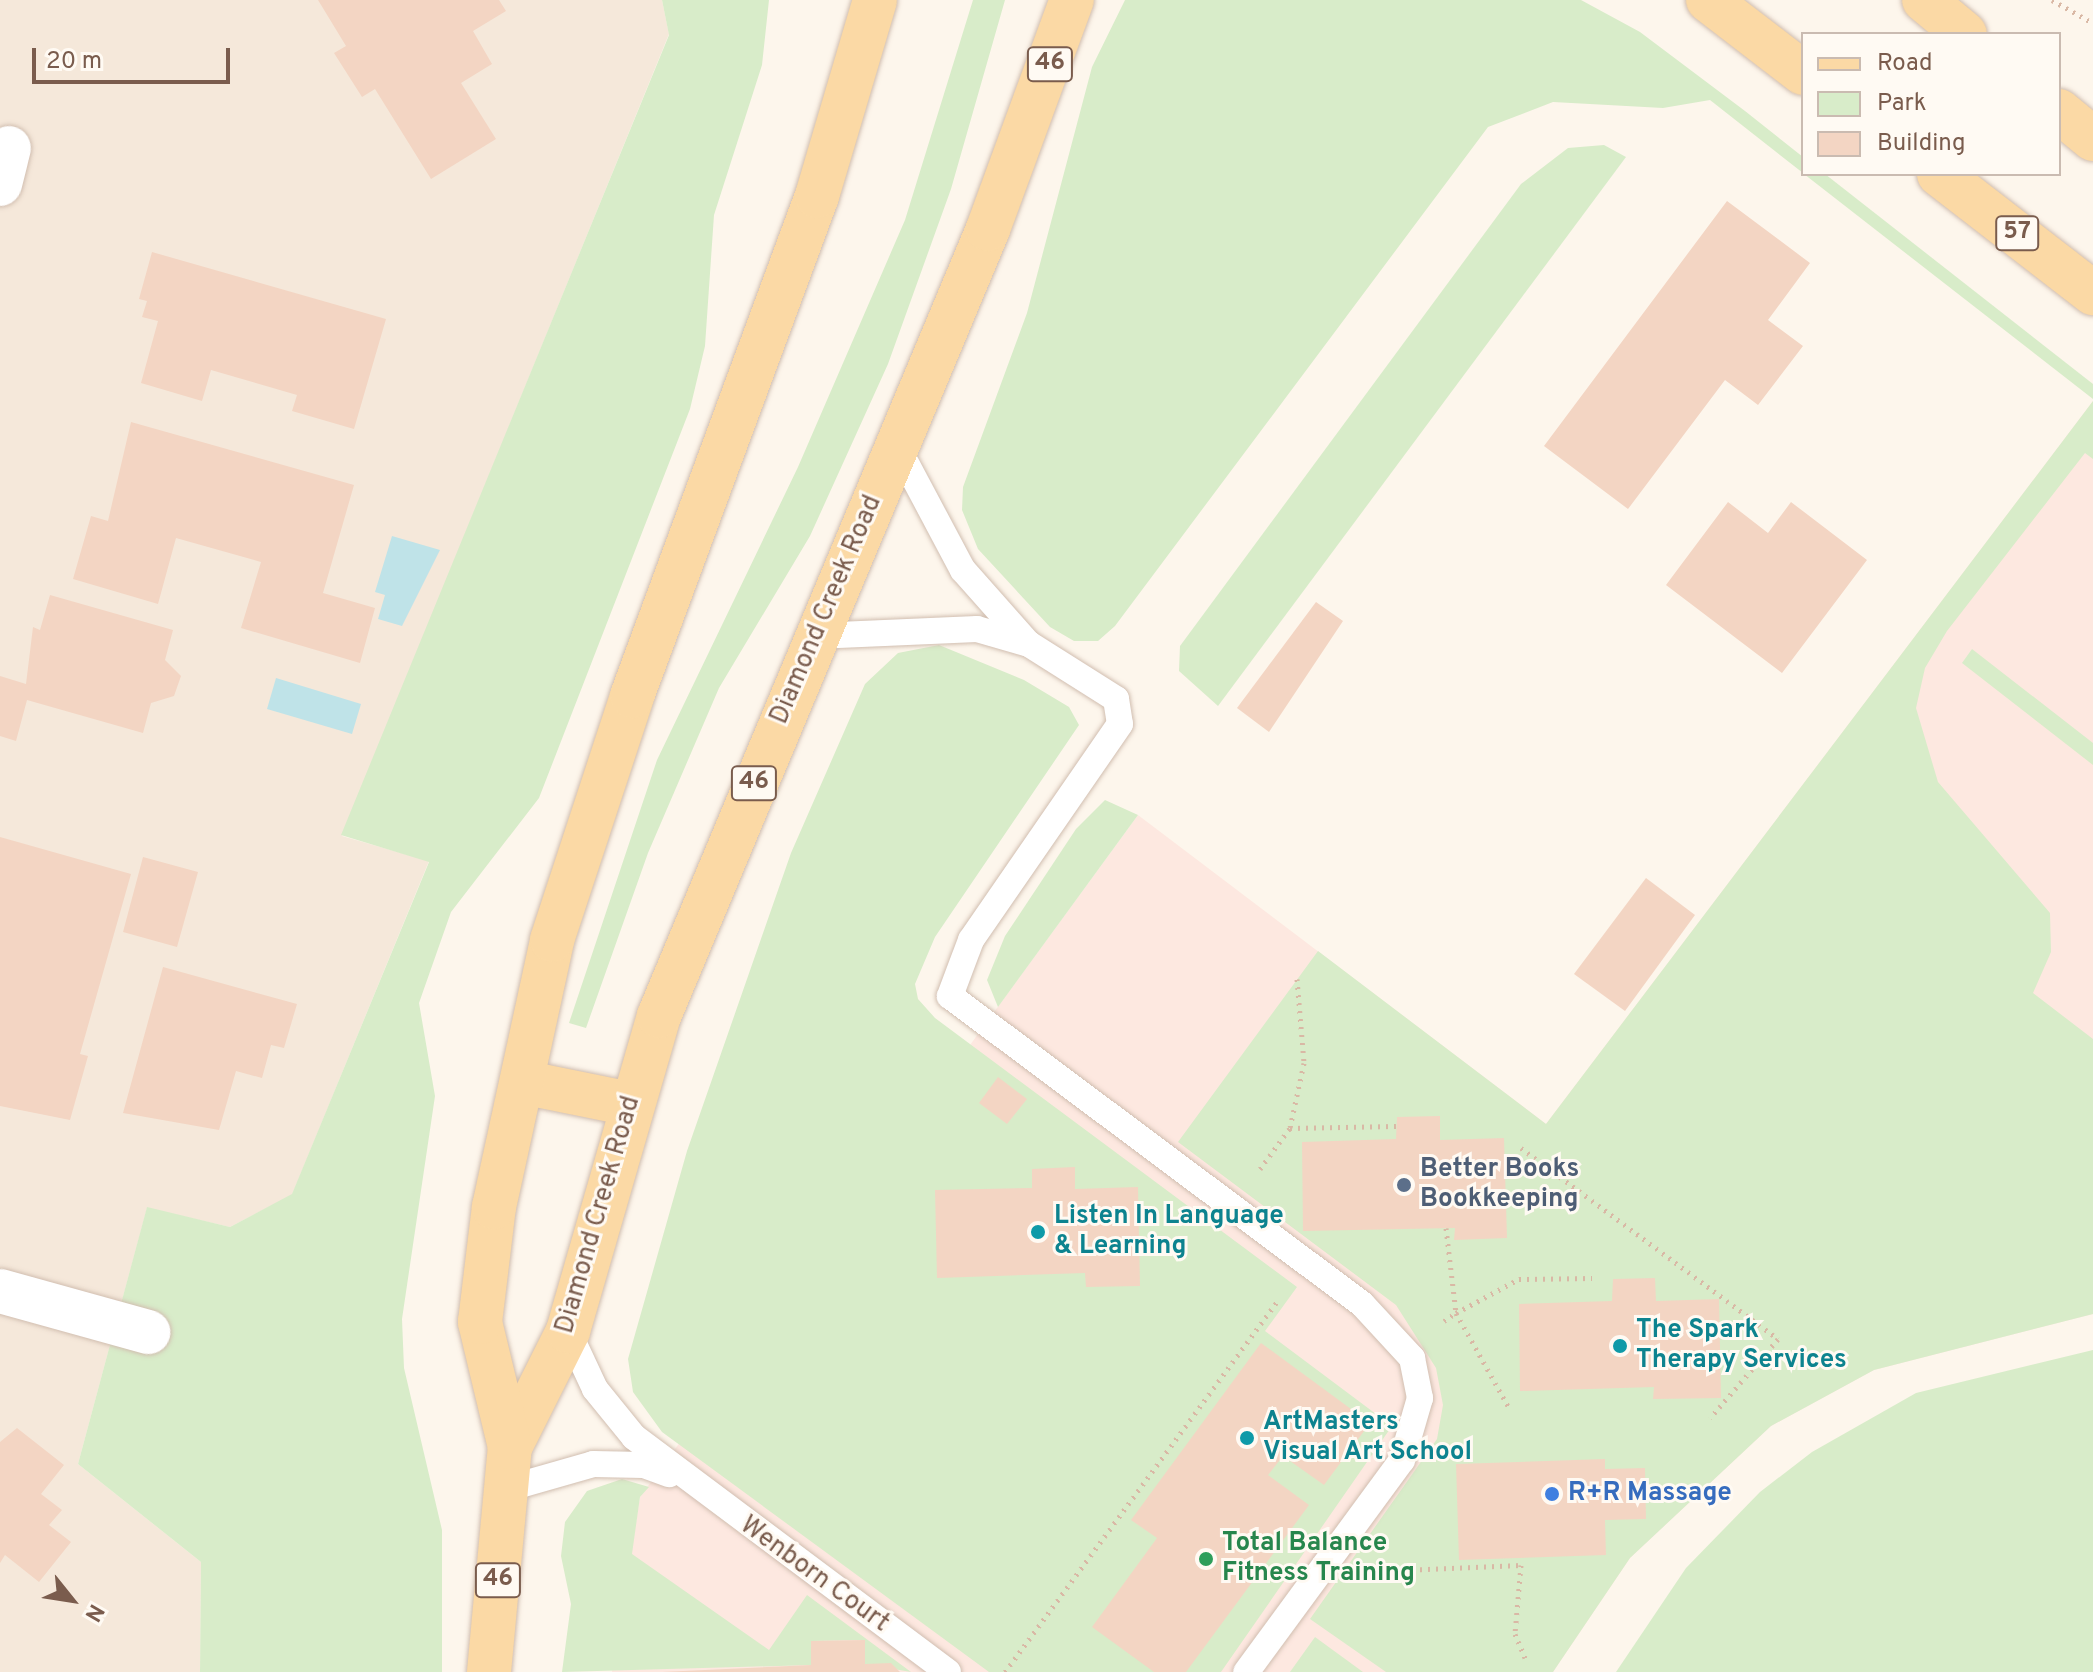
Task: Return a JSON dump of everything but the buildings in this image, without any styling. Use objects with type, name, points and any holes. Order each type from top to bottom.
[{"type":"main road","name":"Diamond Creek Road","points":[[489,1672],[508,1468],[480,1322],[494,1207],[552,940],[592,808],[797,252],[875,0]]},
{"type":"main road","name":"Diamond Creek Road","points":[[508,1468],[568,1331],[630,1104],[815,636],[898,448],[1029,129],[1072,0]]},
{"type":"main road","points":[[1708,0],[1801,71]]},
{"type":"main road","points":[[1924,0],[1963,32]]},
{"type":"main road","points":[[2061,113],[2093,139]]},
{"type":"main road","name":"57","points":[[1942,176],[2093,293]]},
{"type":"main road","points":[[522,1082],[630,1104]]},
{"type":"street","points":[[0,1291],[148,1332]]},
{"type":"lane","points":[[898,448],[963,570],[1029,644],[1106,690],[1121,710],[1120,724],[971,940],[950,996],[1306,1263],[1406,1344],[1420,1398],[1402,1460],[1246,1672]]},
{"type":"lane","points":[[815,636],[945,626],[1029,644]]},
{"type":"lane","name":"Wenborn Court","points":[[568,1331],[613,1413],[680,1478],[948,1672]]},
{"type":"lane","name":"Wenborn Court","points":[[508,1468],[644,1465],[680,1478]]},
{"type":"path","points":[[2052,0],[2093,23]]},
{"type":"path","points":[[1297,979],[1304,1063],[1290,1128],[1396,1126]]},
{"type":"path","points":[[1521,1148],[1778,1339],[1710,1418]]},
{"type":"path","points":[[1446,1228],[1456,1313],[1508,1406]]},
{"type":"path","points":[[1005,1672],[1306,1263]]},
{"type":"path","points":[[1456,1313],[1519,1279],[1592,1278]]},
{"type":"path","points":[[1332,1555],[1355,1571],[1521,1565],[1515,1634],[1525,1658]]},
{"type":"shaded area","points":[[0,0],[662,0],[669,34],[342,836],[429,861],[292,1195],[230,1227],[147,1208],[78,1464],[201,1562],[200,1672],[0,1672]]},
{"type":"shaded area","points":[[2093,401],[2093,1314],[1874,1370],[1771,1426],[1630,1558],[1553,1672],[612,1672],[640,1497],[1138,815],[1546,1124]]},
{"type":"green space","points":[[662,0],[769,0],[762,65],[714,215],[705,346],[690,409],[539,798],[451,912],[419,1003],[435,1096],[402,1319],[404,1368],[442,1530],[442,1672],[200,1672],[201,1562],[78,1464],[147,1207],[230,1227],[292,1194],[429,862],[341,835],[669,35]]},
{"type":"green space","points":[[973,0],[1005,0],[951,189],[888,364],[810,536],[719,688],[648,853],[586,1028],[569,1023],[657,760],[798,467],[905,220]]},
{"type":"green space","points":[[1125,0],[1581,0],[1640,32],[1745,111],[1801,155],[1801,171],[1710,100],[1663,108],[1553,102],[1488,127],[1115,626],[1098,641],[1074,641],[1050,627],[978,549],[962,510],[963,487],[1027,313],[1092,67]]},
{"type":"green space","points":[[1604,145],[1626,157],[1218,706],[1179,671],[1180,646],[1521,184],[1568,148]]},
{"type":"green space","points":[[1807,176],[1828,176],[2093,384],[2093,399]]},
{"type":"green space","points":[[2093,401],[2093,459],[2085,453],[1947,631],[1925,668],[1916,708],[1938,782],[2050,913],[2051,952],[2033,993],[2093,1039],[2093,1314],[1874,1370],[1771,1426],[1630,1558],[1553,1672],[1386,1672],[1310,1619],[1437,1439],[1443,1405],[1436,1368],[1396,1305],[1178,1142],[1318,951],[1546,1124]]},
{"type":"green space","points":[[939,645],[1024,680],[1069,707],[1079,725],[935,937],[915,984],[918,999],[935,1018],[1297,1287],[1265,1331],[1392,1426],[1221,1672],[989,1672],[662,1432],[633,1392],[628,1359],[687,1151],[791,853],[865,684],[898,653]]},
{"type":"green space","points":[[1972,649],[2093,743],[2093,765],[1962,663]]},
{"type":"green space","points":[[1105,800],[1138,815],[998,1007],[987,980],[1005,936],[1076,829]]},
{"type":"green space","points":[[2093,1350],[2093,1672],[1616,1672],[1686,1568],[1760,1492],[1812,1452],[1916,1393]]},
{"type":"green space","points":[[622,1479],[649,1487],[640,1497],[632,1554],[769,1650],[807,1595],[911,1672],[865,1664],[864,1640],[812,1641],[811,1665],[562,1672],[571,1604],[561,1556],[565,1522],[587,1491]]},
{"type":"green space","points":[[1315,1637],[1363,1672],[1290,1672]]},
{"type":"water","points":[[392,536],[440,550],[402,626],[378,619],[385,595],[375,592]]},
{"type":"water","points":[[276,678],[361,704],[352,734],[267,709]]},
{"type":"place","name":"Better Books Bookkeeping","points":[[1404,1185]]},
{"type":"place","name":"Listen In Language & Learning","points":[[1038,1232]]},
{"type":"place","name":"The Spark Therapy Services","points":[[1620,1346]]},
{"type":"place","name":"ArtMasters Visual Art School","points":[[1247,1438]]},
{"type":"place","name":"R+R Massage","points":[[1552,1494]]},
{"type":"place","name":"Total Balance Fitness Training","points":[[1206,1559]]}]
